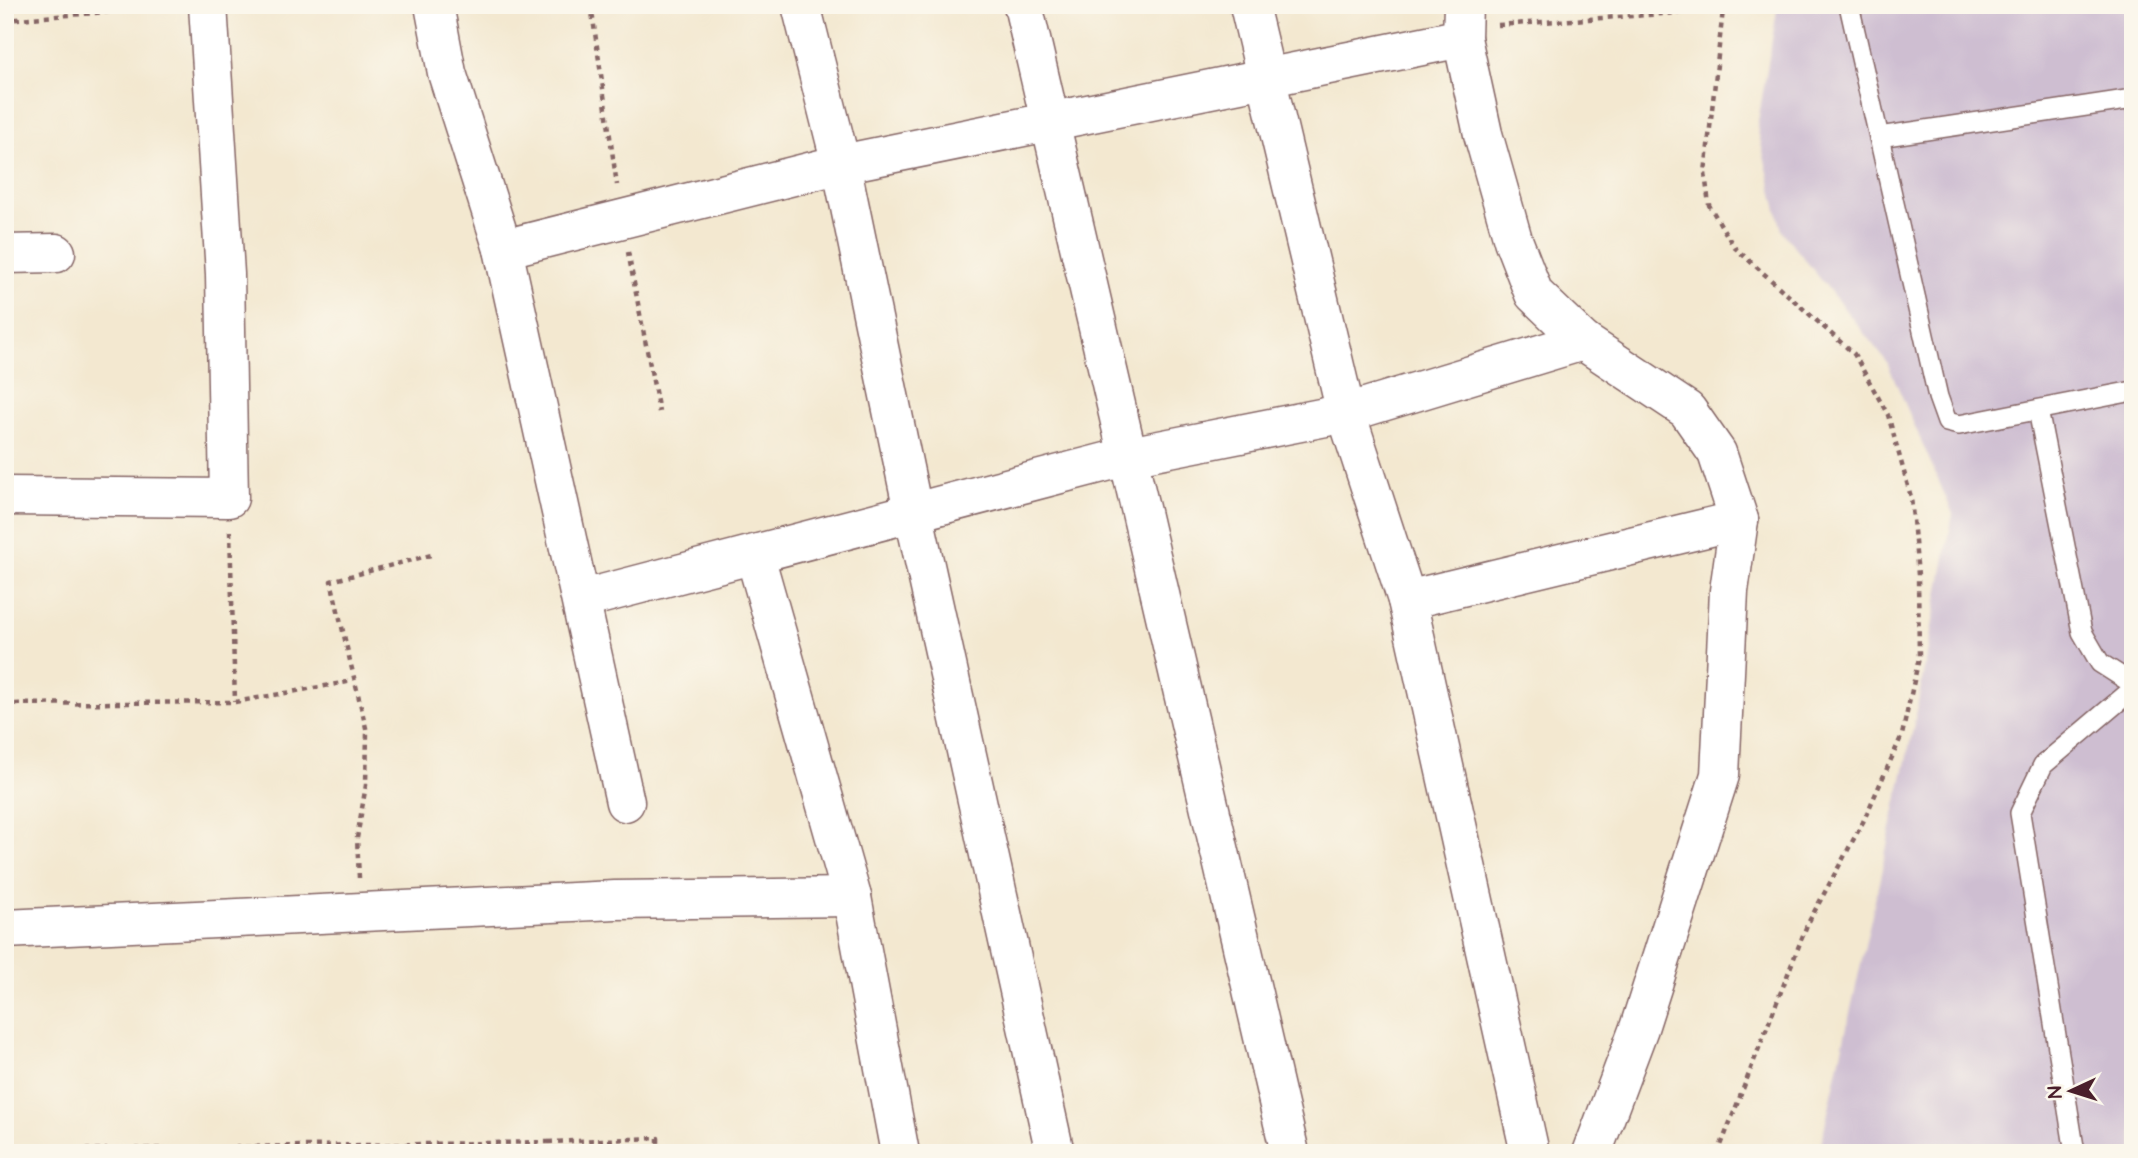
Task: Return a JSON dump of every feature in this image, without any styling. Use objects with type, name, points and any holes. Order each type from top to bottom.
[{"type":"street","points":[[434,5],[447,73],[503,249],[583,599],[625,802]]},
{"type":"street","points":[[801,5],[841,164],[913,511],[1055,1153]]},
{"type":"street","points":[[1023,5],[1290,1153]]},
{"type":"street","points":[[1249,5],[1346,413],[1407,600],[1530,1153]]},
{"type":"street","points":[[5,496],[229,498],[225,274],[197,6]]},
{"type":"street","points":[[503,249],[841,164],[1264,77],[1463,24],[1483,134],[1513,240],[1534,294],[1583,341],[1687,411],[1717,453],[1739,520],[1729,591],[1720,775],[1639,1028],[1592,1153]]},
{"type":"street","points":[[5,254],[56,253]]},
{"type":"street","points":[[583,599],[1129,456],[1346,413],[1583,341]]},
{"type":"street","points":[[1407,600],[1739,520]]},
{"type":"street","points":[[755,556],[852,897],[900,1153]]},
{"type":"street","points":[[5,929],[615,900],[852,897]]},
{"type":"lane","points":[[1849,5],[1938,397],[1947,422],[1959,425],[2133,391]]},
{"type":"lane","points":[[1880,137],[2133,99]]},
{"type":"lane","points":[[2038,410],[2082,632],[2100,663],[2133,684]]},
{"type":"lane","points":[[2075,1153],[2020,813],[2043,765],[2133,689]]},
{"type":"path","points":[[5,20],[197,6]]},
{"type":"path","points":[[1463,24],[1723,10],[1705,173],[1709,205],[1734,247],[1854,354],[1888,415],[1911,497],[1918,575],[1919,657],[1902,736],[1863,822],[1807,925],[1718,1153]]},
{"type":"path","points":[[229,498],[235,702]]},
{"type":"path","points":[[362,914],[357,838],[366,785],[368,732],[353,681],[331,581],[431,555]]},
{"type":"path","points":[[5,704],[235,702],[353,681]]},
{"type":"path","points":[[5,1151],[658,1138],[658,1153]]},
{"type":"path","points":[[548,1142],[549,1153]]},
{"type":"shaded area","points":[[1778,5],[2133,5],[2133,1153],[1819,1153],[1913,729],[1953,514],[1887,362],[1782,231],[1757,127]]}]
